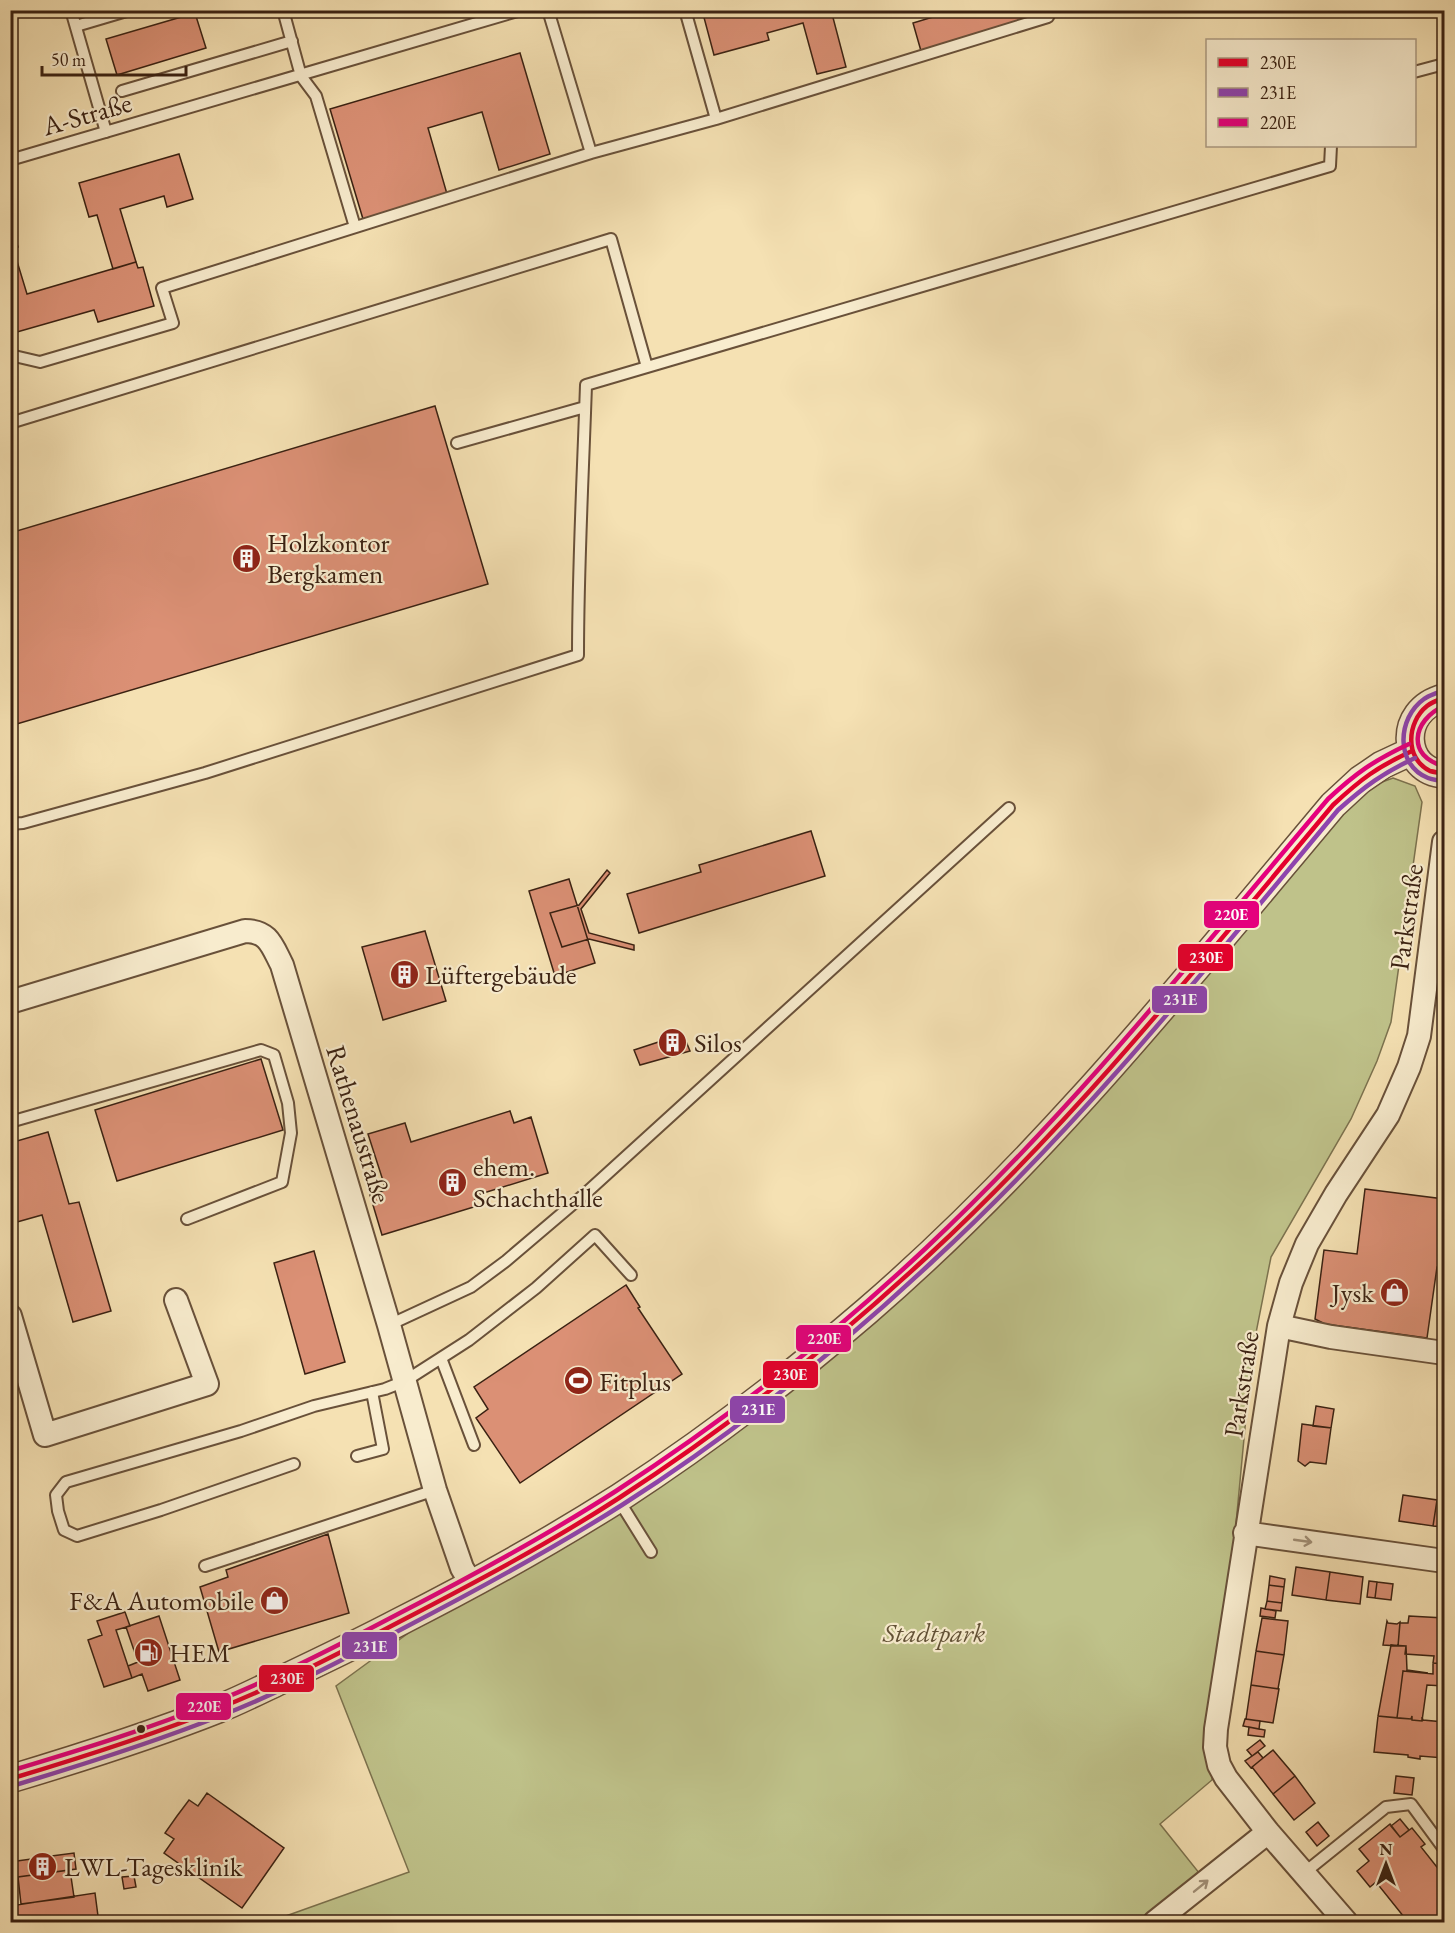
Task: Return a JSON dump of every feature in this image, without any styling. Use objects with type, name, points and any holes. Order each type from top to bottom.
[{"type":"street","points":[[1444,698],[1430,702],[1419,711],[1412,723],[1410,737],[1413,752],[1418,761],[1427,769],[1444,774]]},
{"type":"street","points":[[10,1779],[87,1757],[221,1708],[344,1651],[471,1585],[618,1498],[704,1439],[770,1390],[868,1311],[911,1271],[1052,1132],[1333,805],[1360,780],[1382,765],[1413,752]]},
{"type":"street","name":"Parkstraße","points":[[1346,1923],[1268,1832],[1226,1778],[1215,1747],[1216,1729],[1279,1326],[1291,1283],[1307,1244],[1336,1194],[1388,1115],[1409,1067],[1436,974],[1444,842]]},
{"type":"street","name":"Rathenaustraße","points":[[10,1002],[245,932],[260,933],[266,937],[282,965],[389,1325],[435,1490],[462,1568],[471,1585]]},
{"type":"street","points":[[10,1316],[45,1435],[207,1384],[176,1300]]},
{"type":"street","points":[[1279,1326],[1331,1337],[1444,1353]]},
{"type":"street","points":[[1245,1533],[1444,1560]]},
{"type":"street","points":[[1155,1923],[1268,1832]]},
{"type":"lane","points":[[71,10],[106,132]]},
{"type":"lane","points":[[76,26],[130,10]]},
{"type":"lane","points":[[283,10],[302,76],[316,96],[356,227]]},
{"type":"lane","name":"A-Straße","points":[[10,160],[521,10]]},
{"type":"lane","points":[[548,10],[591,153]]},
{"type":"lane","points":[[685,10],[716,119]]},
{"type":"lane","points":[[10,355],[40,362],[173,323],[162,288],[591,153],[716,119],[1048,17],[1051,10]]},
{"type":"lane","points":[[122,91],[292,41]]},
{"type":"lane","points":[[1416,71],[1444,64]]},
{"type":"lane","points":[[10,824],[23,823],[205,772],[578,655],[586,385],[1330,166],[1331,147]]},
{"type":"lane","points":[[10,423],[610,239],[647,367]]},
{"type":"lane","points":[[457,443],[585,407]]},
{"type":"lane","points":[[389,1325],[471,1287],[506,1261],[586,1192],[1008,808]]},
{"type":"lane","points":[[10,1122],[261,1050],[274,1055],[288,1103],[291,1133],[282,1182],[187,1220]]},
{"type":"lane","points":[[294,1464],[77,1536],[64,1530],[58,1511],[56,1495],[66,1482],[241,1431],[314,1406],[372,1392],[405,1381],[469,1340],[536,1288],[595,1235],[631,1275]]},
{"type":"lane","points":[[441,1358],[474,1445]]},
{"type":"lane","points":[[357,1456],[383,1449],[372,1392]]},
{"type":"lane","points":[[204,1566],[435,1490]]},
{"type":"lane","points":[[618,1498],[651,1552]]},
{"type":"lane","points":[[1304,1873],[1386,1807],[1411,1804],[1444,1849]]},
{"type":"green space","name":"Stadtpark","points":[[1393,778],[1415,786],[1422,802],[1391,1022],[1377,1061],[1351,1119],[1271,1257],[1252,1353],[1212,1780],[1160,1824],[1200,1874],[1138,1922],[269,1922],[409,1872],[336,1686],[455,1599],[868,1313],[1341,805],[1371,786]]},
{"type":"building","points":[[702,10],[831,10],[846,67],[817,74],[803,23],[767,33],[769,40],[714,55]]},
{"type":"building","points":[[956,10],[1040,10],[1041,15],[921,51],[913,23]]},
{"type":"building","points":[[195,13],[206,48],[117,75],[106,39]]},
{"type":"building","points":[[520,53],[550,154],[499,170],[482,112],[428,128],[447,194],[363,219],[330,109]]},
{"type":"building","points":[[179,154],[193,199],[167,207],[164,196],[120,209],[136,262],[113,269],[97,215],[89,217],[79,183]]},
{"type":"building","points":[[10,222],[18,247],[13,248],[27,294],[136,262],[138,268],[143,267],[154,306],[98,322],[94,310],[10,334]]},
{"type":"building","name":"Holzkontor Bergkamen","points":[[435,406],[488,584],[10,726],[10,533]]},
{"type":"building","points":[[811,831],[825,876],[639,933],[627,894],[701,872],[699,865]]},
{"type":"building","points":[[607,870],[610,873],[581,909],[589,933],[634,945],[634,950],[589,939],[562,947],[550,913],[579,905]]},
{"type":"building","points":[[569,879],[595,963],[555,976],[529,891]]},
{"type":"building","name":"Lüftergebäude","points":[[425,931],[446,1001],[383,1020],[362,947]]},
{"type":"building","name":"Silos","points":[[683,1034],[690,1051],[640,1065],[634,1050]]},
{"type":"building","points":[[261,1059],[283,1130],[117,1181],[95,1110]]},
{"type":"building","name":"ehem. Schachthalle","points":[[510,1111],[514,1123],[531,1117],[548,1173],[474,1196],[477,1206],[382,1235],[370,1195],[386,1190],[368,1134],[405,1123],[411,1142]]},
{"type":"building","points":[[48,1132],[69,1204],[79,1202],[111,1311],[73,1322],[42,1215],[10,1224],[10,1143]]},
{"type":"building","points":[[1365,1189],[1444,1199],[1444,1259],[1437,1267],[1427,1338],[1325,1324],[1315,1319],[1324,1250],[1357,1254]]},
{"type":"building","points":[[314,1251],[345,1362],[305,1374],[274,1263]]},
{"type":"building","name":"Fitplus","points":[[626,1285],[640,1307],[638,1308],[682,1374],[520,1483],[476,1418],[488,1409],[474,1387]]},
{"type":"building","points":[[1316,1406],[1334,1409],[1331,1428],[1313,1426]]},
{"type":"building","points":[[1302,1424],[1331,1428],[1326,1464],[1310,1462],[1305,1466],[1298,1461]]},
{"type":"building","points":[[1403,1495],[1437,1500],[1433,1526],[1399,1521]]},
{"type":"building","points":[[1437,1500],[1444,1501],[1444,1527],[1433,1526]]},
{"type":"building","name":"F&A Automobile","points":[[328,1534],[349,1613],[219,1652],[200,1587],[228,1577],[226,1570]]},
{"type":"building","points":[[1296,1567],[1330,1572],[1326,1600],[1292,1595]]},
{"type":"building","points":[[1330,1572],[1363,1577],[1360,1604],[1326,1600]]},
{"type":"building","points":[[1270,1576],[1285,1579],[1284,1587],[1269,1585]]},
{"type":"building","points":[[1369,1581],[1377,1582],[1375,1598],[1367,1597]]},
{"type":"building","points":[[1377,1582],[1393,1584],[1391,1600],[1375,1598]]},
{"type":"building","points":[[1269,1585],[1284,1587],[1282,1603],[1267,1601]]},
{"type":"building","points":[[1267,1601],[1282,1603],[1281,1611],[1265,1609]]},
{"type":"building","points":[[1261,1608],[1276,1611],[1275,1618],[1260,1616]]},
{"type":"building","points":[[125,1612],[130,1626],[116,1630],[132,1678],[104,1687],[88,1640],[102,1635],[97,1621]]},
{"type":"building","points":[[159,1616],[180,1680],[148,1691],[142,1674],[132,1678],[128,1666],[138,1662],[126,1627]]},
{"type":"building","points":[[1409,1616],[1444,1618],[1444,1664],[1433,1663],[1434,1656],[1405,1654],[1406,1646],[1398,1646],[1400,1623],[1408,1623]]},
{"type":"building","points":[[1262,1618],[1288,1621],[1284,1655],[1256,1651]]},
{"type":"building","points":[[1387,1621],[1397,1624],[1400,1622],[1398,1646],[1383,1645]]},
{"type":"building","points":[[1391,1645],[1406,1646],[1407,1670],[1428,1673],[1403,1671],[1397,1718],[1378,1716]]},
{"type":"building","points":[[1256,1651],[1284,1655],[1278,1689],[1251,1685]]},
{"type":"building","points":[[1433,1663],[1444,1664],[1444,1686],[1427,1685],[1422,1721],[1412,1720],[1412,1716],[1411,1719],[1397,1718],[1403,1671],[1433,1674]]},
{"type":"building","points":[[1251,1685],[1279,1689],[1273,1723],[1246,1719]]},
{"type":"building","points":[[1378,1716],[1411,1719],[1412,1716],[1412,1720],[1422,1721],[1422,1717],[1423,1720],[1444,1722],[1444,1758],[1420,1756],[1420,1759],[1408,1757],[1408,1755],[1374,1752]]},
{"type":"building","points":[[1245,1719],[1260,1721],[1259,1729],[1243,1726]]},
{"type":"building","points":[[1249,1727],[1265,1730],[1264,1737],[1248,1735]]},
{"type":"building","points":[[1260,1740],[1265,1746],[1252,1756],[1247,1750]]},
{"type":"building","points":[[1273,1750],[1295,1776],[1273,1794],[1252,1767]]},
{"type":"building","points":[[1258,1752],[1263,1758],[1251,1768],[1245,1761]]},
{"type":"building","points":[[1295,1776],[1315,1803],[1294,1820],[1273,1794]]},
{"type":"building","points":[[1396,1776],[1414,1778],[1412,1795],[1394,1793]]},
{"type":"building","points":[[207,1793],[284,1848],[242,1908],[164,1853],[174,1839],[165,1833],[177,1816],[189,1800],[198,1806]]},
{"type":"building","points":[[1400,1819],[1409,1830],[1400,1837],[1391,1826]]},
{"type":"building","points":[[1318,1822],[1329,1836],[1317,1846],[1306,1832]]},
{"type":"building","points":[[1390,1824],[1400,1837],[1412,1828],[1425,1844],[1421,1847],[1444,1876],[1444,1922],[1408,1922],[1376,1882],[1370,1887],[1357,1871],[1369,1861],[1359,1849]]},
{"type":"building","name":"LWL-Tagesklinik","points":[[74,1853],[76,1869],[11,1878],[10,1862],[31,1859],[32,1864],[39,1863],[44,1857]]},
{"type":"building","points":[[70,1870],[74,1897],[21,1904],[18,1877]]},
{"type":"building","points":[[134,1876],[136,1887],[124,1889],[122,1877]]},
{"type":"building","points":[[95,1893],[98,1916],[56,1922],[56,1919],[45,1920],[46,1922],[10,1922],[10,1906]]},
{"type":"transit line","name":"231E","points":[[1441,691],[1426,698],[1415,707],[1405,729],[1404,741],[1405,752],[1417,772],[1428,778],[1442,781]]},
{"type":"transit line","name":"230E","points":[[1444,698],[1435,701],[1420,713],[1415,721],[1411,740],[1412,749],[1422,765],[1430,771],[1444,774]]},
{"type":"transit line","name":"220E","points":[[1444,706],[1425,720],[1418,738],[1423,755],[1444,766]]},
{"type":"transit line","name":"220E","points":[[10,1771],[166,1721],[263,1681],[331,1649],[426,1600],[563,1524],[657,1464],[737,1407],[853,1314],[980,1195],[1084,1086],[1328,799],[1366,768],[1409,744]]},
{"type":"transit line","name":"230E","points":[[10,1779],[89,1755],[192,1719],[310,1668],[538,1547],[619,1498],[700,1443],[856,1321],[984,1203],[1088,1093],[1188,979],[1333,805],[1370,774],[1412,751]]},
{"type":"transit line","name":"231E","points":[[12,1786],[194,1726],[266,1697],[334,1664],[458,1600],[568,1538],[704,1450],[860,1327],[988,1209],[1093,1099],[1338,810],[1375,781],[1415,758]]},
{"type":"place","name":"Holzkontor Bergkamen","points":[[246,558]]},
{"type":"place","name":"Lüftergebäude","points":[[404,974]]},
{"type":"place","name":"Silos","points":[[673,1042]]},
{"type":"place","name":"ehem. Schachthalle","points":[[452,1182]]},
{"type":"place","name":"Jysk","points":[[1395,1292]]},
{"type":"place","name":"Fitplus","points":[[578,1381]]},
{"type":"place","name":"F&A Automobile","points":[[275,1600]]},
{"type":"place","name":"HEM","points":[[148,1652]]},
{"type":"place","name":"LWL-Tagesklinik","points":[[43,1866]]}]
